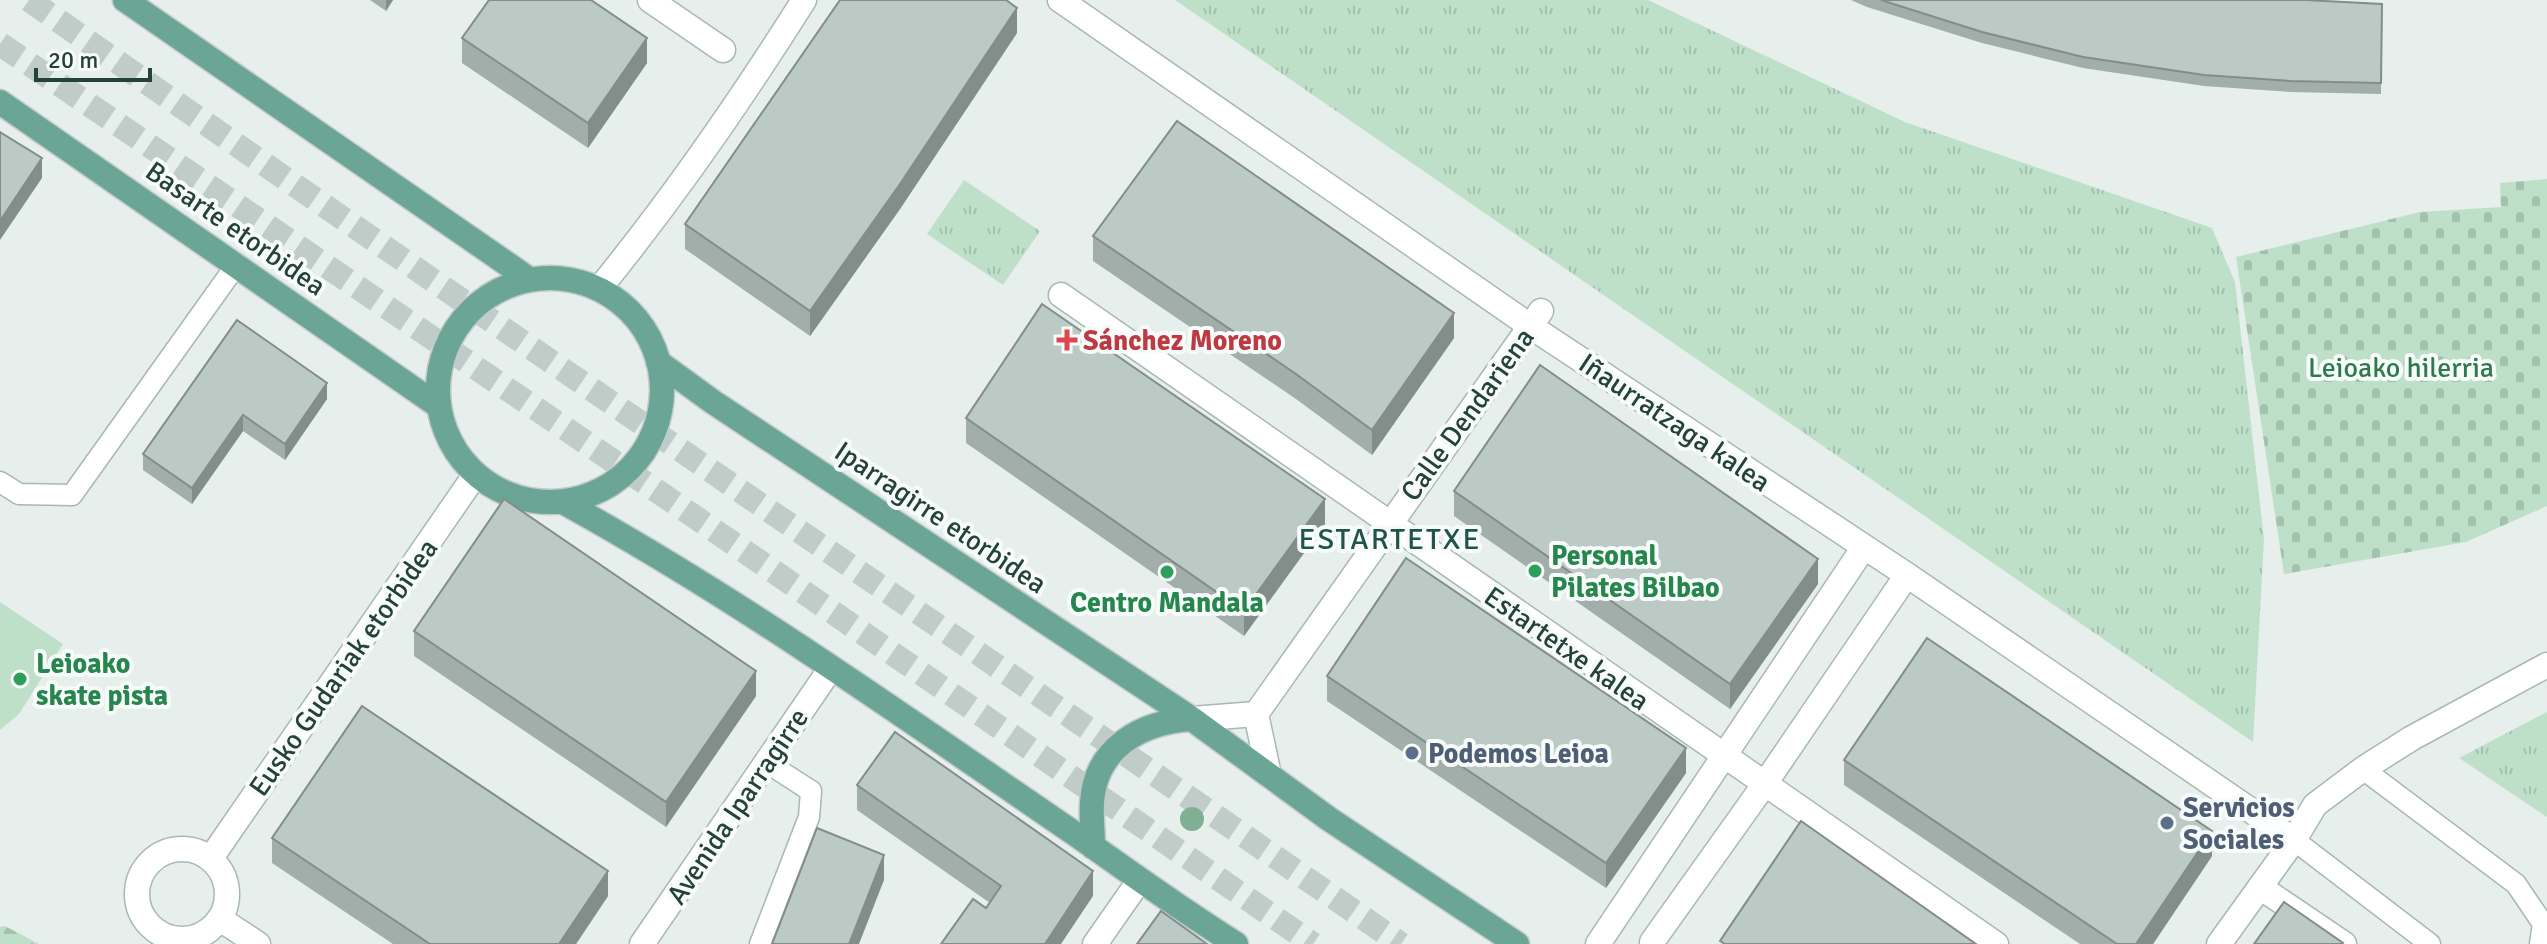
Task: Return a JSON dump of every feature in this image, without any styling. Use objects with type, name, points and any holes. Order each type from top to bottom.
[{"type":"main road","points":[[125,0],[529,279]]},
{"type":"main road","name":"Basarte etorbidea","points":[[0,102],[437,405]]},
{"type":"main road","points":[[562,278],[599,289],[634,314],[651,338],[663,391],[655,431],[634,465],[602,490],[563,502],[516,498],[475,475],[449,443],[437,405],[439,363],[456,326],[485,297],[529,279],[562,278]]},
{"type":"main road","name":"Iparragirre etorbidea","points":[[658,362],[713,402],[1192,719],[1269,775]]},
{"type":"main road","points":[[563,502],[620,534],[831,668],[1139,881],[1236,944]]},
{"type":"main road","points":[[1093,847],[1092,802],[1097,778],[1108,757],[1124,740],[1145,727],[1192,719]]},
{"type":"main road","points":[[1269,775],[1329,819],[1517,944]]},
{"type":"street","points":[[650,0],[723,50]]},
{"type":"street","points":[[599,289],[641,238],[722,126],[804,0]]},
{"type":"street","name":"Iñaurratzaga kalea","points":[[1060,0],[1536,318],[1864,547],[2294,840]]},
{"type":"street","name":"Estartetxe kalea","points":[[1061,295],[1996,944]]},
{"type":"street","name":"Calle Dendariena","points":[[1256,714],[1536,318]]},
{"type":"street","name":"Eusko Gudariak etorbidea","points":[[211,858],[475,475]]},
{"type":"street","points":[[1598,944],[1864,547]]},
{"type":"street","points":[[1652,942],[1907,575]]},
{"type":"street","points":[[2219,944],[2294,840],[2315,805],[2412,738],[2547,665]]},
{"type":"street","name":"Avenida Iparragirre","points":[[642,944],[831,668]]},
{"type":"street","points":[[1192,719],[1256,714],[1269,775]]},
{"type":"street","points":[[183,848],[211,858],[226,880],[226,907],[220,919],[210,929],[185,939],[155,938],[140,910],[137,897],[138,882],[144,868],[154,858],[183,848]]},
{"type":"street","points":[[1095,944],[1139,881]]},
{"type":"street","points":[[2260,887],[2344,944]]},
{"type":"street","points":[[220,919],[258,944]]},
{"type":"lane","points":[[0,482],[19,494],[72,495],[237,264]]},
{"type":"lane","points":[[760,944],[809,817],[811,791],[766,762]]},
{"type":"lane","points":[[2363,769],[2516,884],[2543,924],[2540,944]]},
{"type":"lane","points":[[2294,840],[2430,944]]},
{"type":"green space","points":[[1175,0],[1648,0],[1905,122],[2212,228],[2235,282],[2264,539],[2253,742]]},
{"type":"green space","name":"Leioako hilerria","points":[[2547,179],[2547,506],[2466,542],[2284,574],[2236,257],[2420,212],[2501,207],[2500,183]]},
{"type":"green space","points":[[964,180],[1040,231],[1003,285],[927,234]]},
{"type":"green space","name":"Leioako skate pista","points":[[0,602],[63,644],[19,714],[0,730]]},
{"type":"green space","points":[[2547,712],[2547,817],[2459,758]]},
{"type":"green space","points":[[5,926],[39,944],[0,944],[0,927]]},
{"type":"building","points":[[489,0],[591,0],[647,38],[588,123],[462,38]]},
{"type":"building","points":[[840,0],[1006,0],[1017,8],[900,184],[810,311],[685,224]]},
{"type":"building","points":[[1881,0],[2305,0],[2382,4],[2381,83],[2204,75],[2083,57],[1982,32]]},
{"type":"building","points":[[1177,121],[1454,313],[1372,430],[1296,374],[1093,236]]},
{"type":"building","points":[[0,132],[42,158],[0,221]]},
{"type":"building","points":[[1042,304],[1325,499],[1244,611],[966,418]]},
{"type":"building","points":[[237,320],[327,383],[285,444],[243,415],[192,488],[143,454]]},
{"type":"building","points":[[1540,365],[1818,559],[1730,684],[1454,491]]},
{"type":"building","points":[[504,499],[756,671],[666,802],[414,631]]},
{"type":"building","points":[[1406,558],[1686,748],[1606,863],[1327,676]]},
{"type":"building","points":[[1927,638],[2212,831],[2136,944],[2117,944],[1844,760]]},
{"type":"building","points":[[362,706],[608,871],[559,944],[430,944],[272,838]]},
{"type":"building","points":[[895,732],[1093,871],[1045,944],[941,944],[973,899],[986,908],[1001,886],[857,785]]},
{"type":"building","points":[[1801,821],[1976,944],[1725,944],[1720,941]]},
{"type":"building","points":[[817,828],[884,855],[849,944],[772,944]]},
{"type":"building","points":[[2284,902],[2343,943],[2254,944]]},
{"type":"building","points":[[1161,911],[1207,944],[1137,944]]},
{"type":"tunnel","points":[[29,0],[1401,944]]},
{"type":"tunnel","points":[[0,44],[663,495],[1313,944]]},
{"type":"place","name":"Sánchez Moreno","points":[[1067,340]]},
{"type":"place","name":"Personal Pilates Bilbao","points":[[1535,571]]},
{"type":"place","name":"Centro Mandala","points":[[1167,572]]},
{"type":"place","name":"Leioako skate pista","points":[[20,679]]},
{"type":"place","name":"Podemos Leioa","points":[[1412,753]]},
{"type":"place","name":"Servicios Sociales","points":[[2167,823]]},
{"type":"district","name":"ESTARTETXE","points":[[1390,539]]}]
